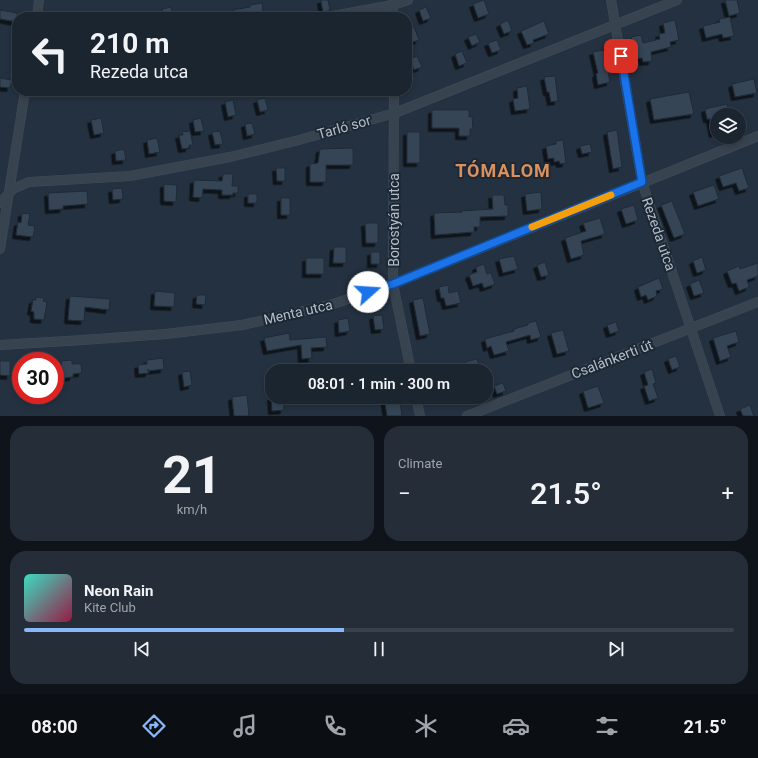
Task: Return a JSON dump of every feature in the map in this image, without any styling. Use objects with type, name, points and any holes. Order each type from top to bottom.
[{"type":"street","points":[[38,12],[39,0]]},
{"type":"street","points":[[351,12],[408,0]]},
{"type":"street","name":"Rezeda utca","points":[[611,0],[642,182],[720,416]]},
{"type":"street","name":"Tarló sor","points":[[0,203],[13,189],[29,182],[130,176],[191,165],[299,140],[395,113],[677,0]]},
{"type":"street","points":[[0,249],[24,96]]},
{"type":"street","name":"Borostyán utca","points":[[394,96],[393,284],[410,364]]},
{"type":"street","name":"Menta utca","points":[[0,345],[166,334],[242,325],[330,306],[393,284],[758,136]]},
{"type":"street","name":"Csalánkerti út","points":[[467,416],[758,302]]},
{"type":"street","points":[[417,404],[420,416]]},
{"type":"building","points":[[321,0],[328,0],[330,10],[323,12]]},
{"type":"building","points":[[484,0],[489,14],[478,18],[473,4]]},
{"type":"building","points":[[725,0],[737,0],[740,13],[729,16]]},
{"type":"building","points":[[262,3],[263,12],[233,12],[233,10],[250,7],[250,5]]},
{"type":"building","points":[[171,7],[172,12],[163,12],[162,9]]},
{"type":"building","points":[[426,7],[431,18],[423,21],[419,10]]},
{"type":"building","points":[[0,10],[12,12],[12,21],[0,19]]},
{"type":"building","points":[[730,17],[734,36],[723,38],[722,34],[706,38],[703,26],[720,22],[719,19]]},
{"type":"building","points":[[508,20],[512,31],[504,34],[500,24]]},
{"type":"building","points":[[675,20],[679,40],[670,42],[671,47],[651,52],[652,61],[643,62],[642,58],[635,59],[631,37],[641,35],[643,43],[660,39],[659,34],[665,33],[663,23]]},
{"type":"building","points":[[544,21],[549,34],[533,40],[534,43],[527,45],[521,31]]},
{"type":"building","points":[[414,27],[419,40],[412,42],[412,28]]},
{"type":"building","points":[[476,34],[480,42],[472,46],[468,37]]},
{"type":"building","points":[[497,40],[501,50],[492,53],[488,43]]},
{"type":"building","points":[[604,50],[610,82],[598,85],[596,74],[598,73],[593,52]]},
{"type":"building","points":[[462,51],[467,63],[459,66],[455,54]]},
{"type":"building","points":[[417,56],[422,67],[414,70],[412,58]]},
{"type":"building","points":[[555,76],[558,101],[551,102],[544,77]]},
{"type":"building","points":[[0,78],[12,80],[10,88],[0,87]]},
{"type":"building","points":[[754,79],[757,93],[735,97],[732,84]]},
{"type":"building","points":[[527,86],[530,109],[515,111],[513,99],[518,98],[517,88]]},
{"type":"building","points":[[689,92],[694,114],[654,120],[650,99]]},
{"type":"building","points":[[265,98],[268,110],[260,112],[257,100]]},
{"type":"building","points":[[233,100],[236,115],[228,117],[225,102]]},
{"type":"building","points":[[727,104],[728,108],[710,108],[710,119],[707,119],[705,109]]},
{"type":"building","points":[[432,110],[469,110],[469,117],[472,116],[473,129],[470,129],[470,136],[459,136],[459,128],[432,128]]},
{"type":"building","points":[[101,118],[104,133],[94,135],[91,120]]},
{"type":"building","points":[[201,118],[204,131],[195,132],[193,120]]},
{"type":"building","points":[[252,123],[255,134],[247,136],[245,124]]},
{"type":"building","points":[[617,130],[622,167],[613,169],[607,132]]},
{"type":"building","points":[[190,131],[193,145],[189,145],[189,148],[182,149],[179,135],[183,135],[182,132]]},
{"type":"building","points":[[220,131],[223,144],[215,145],[212,132]]},
{"type":"building","points":[[407,132],[420,132],[420,163],[407,163]]},
{"type":"building","points":[[157,138],[160,152],[149,154],[147,140]]},
{"type":"building","points":[[563,140],[566,163],[560,164],[559,161],[554,162],[554,158],[548,159],[546,146],[556,144],[556,141]]},
{"type":"building","points":[[590,144],[592,152],[582,154],[580,146]]},
{"type":"building","points":[[353,148],[353,165],[326,165],[326,182],[310,182],[310,164],[318,163],[320,149]]},
{"type":"building","points":[[124,149],[126,160],[116,161],[115,151]]},
{"type":"building","points":[[276,168],[285,168],[285,181],[277,181]]},
{"type":"building","points":[[742,168],[749,188],[739,191],[736,183],[723,187],[719,176]]},
{"type":"building","points":[[223,174],[233,174],[232,186],[238,186],[238,193],[233,193],[233,195],[222,195],[222,190],[203,189],[202,198],[193,197],[194,180],[222,181]]},
{"type":"building","points":[[164,184],[177,185],[176,202],[164,201]]},
{"type":"building","points":[[714,185],[719,199],[698,206],[693,192]]},
{"type":"building","points":[[122,188],[123,199],[113,200],[112,189]]},
{"type":"building","points":[[87,191],[88,204],[63,206],[63,209],[49,210],[48,193]]},
{"type":"building","points":[[541,192],[542,209],[527,211],[525,194]]},
{"type":"building","points":[[248,194],[257,194],[257,203],[248,203]]},
{"type":"building","points":[[492,195],[504,195],[505,205],[508,205],[508,216],[480,217],[480,227],[474,227],[474,232],[435,235],[434,213],[493,209]]},
{"type":"building","points":[[281,198],[290,198],[290,215],[281,215]]},
{"type":"building","points":[[672,201],[685,234],[674,238],[661,205]]},
{"type":"building","points":[[634,205],[638,220],[626,224],[621,209]]},
{"type":"building","points":[[22,213],[30,214],[28,225],[35,226],[33,237],[16,235],[18,222],[21,223]]},
{"type":"building","points":[[600,218],[605,234],[581,241],[584,255],[571,259],[565,238],[586,231],[583,223]]},
{"type":"building","points":[[365,223],[378,223],[378,243],[366,243]]},
{"type":"building","points":[[334,247],[346,247],[346,263],[333,263]]},
{"type":"building","points":[[371,252],[380,252],[380,264],[371,264]]},
{"type":"building","points":[[514,256],[518,269],[503,273],[499,259]]},
{"type":"building","points":[[702,257],[706,270],[697,273],[693,261]]},
{"type":"building","points":[[306,258],[324,258],[324,274],[306,274]]},
{"type":"building","points":[[545,262],[549,275],[541,277],[537,265]]},
{"type":"building","points":[[758,263],[758,276],[747,280],[749,287],[739,291],[736,283],[732,284],[727,271],[739,266],[740,269]]},
{"type":"building","points":[[484,264],[487,274],[491,273],[495,284],[484,288],[482,283],[473,286],[469,275],[477,272],[476,267]]},
{"type":"building","points":[[659,278],[663,289],[656,291],[657,296],[648,300],[646,295],[641,297],[638,287]]},
{"type":"building","points":[[699,280],[704,293],[694,296],[690,284]]},
{"type":"building","points":[[448,285],[449,293],[458,291],[461,303],[446,306],[444,298],[441,298],[439,287]]},
{"type":"building","points":[[155,291],[175,293],[174,307],[154,306]]},
{"type":"building","points":[[197,295],[206,295],[205,305],[196,304]]},
{"type":"building","points":[[70,296],[110,299],[109,310],[85,307],[84,321],[68,320]]},
{"type":"building","points":[[36,297],[44,298],[43,301],[47,302],[44,320],[34,319],[34,312],[31,311],[33,300],[36,300]]},
{"type":"building","points":[[423,298],[430,334],[420,336],[413,300]]},
{"type":"building","points":[[382,315],[384,329],[375,330],[373,316]]},
{"type":"building","points":[[348,318],[350,331],[339,333],[338,320]]},
{"type":"building","points":[[536,321],[541,337],[531,340],[530,335],[506,342],[509,351],[494,355],[491,346],[487,348],[485,339],[514,331],[514,329]]},
{"type":"building","points":[[616,322],[619,331],[610,334],[607,325]]},
{"type":"building","points":[[563,330],[569,351],[557,354],[551,333]]},
{"type":"building","points":[[736,331],[739,342],[727,346],[731,357],[720,361],[713,338]]},
{"type":"building","points":[[289,333],[290,340],[326,337],[327,347],[311,348],[312,358],[302,359],[301,345],[267,351],[264,338]]},
{"type":"building","points":[[676,356],[680,367],[672,370],[668,359]]},
{"type":"building","points":[[163,358],[164,369],[148,371],[149,373],[139,374],[138,365],[147,364],[147,360]]},
{"type":"building","points":[[477,359],[479,364],[465,364],[465,362]]},
{"type":"building","points":[[72,360],[72,364],[81,364],[82,373],[73,374],[73,377],[64,378],[64,361]]},
{"type":"building","points":[[0,361],[10,361],[10,376],[0,375]]},
{"type":"building","points":[[652,369],[656,383],[653,384],[658,398],[649,401],[644,386],[648,385],[644,372]]},
{"type":"building","points":[[190,371],[192,385],[184,387],[182,372]]},
{"type":"building","points":[[503,383],[506,391],[497,394],[494,386]]},
{"type":"building","points":[[598,386],[604,403],[588,408],[583,391]]},
{"type":"building","points":[[247,395],[249,416],[234,416],[232,397]]},
{"type":"building","points":[[272,404],[284,404],[284,410],[272,411]]},
{"type":"building","points":[[385,404],[400,404],[402,416],[387,416]]},
{"type":"building","points":[[750,405],[754,416],[743,416],[740,409]]},
{"type":"slow traffic","points":[[532,227],[611,195]]},
{"type":"district","name":"TÓMALOM","points":[[503,171]]},
{"type":"route","points":[[368,292],[393,284],[642,182],[621,56]]}]
